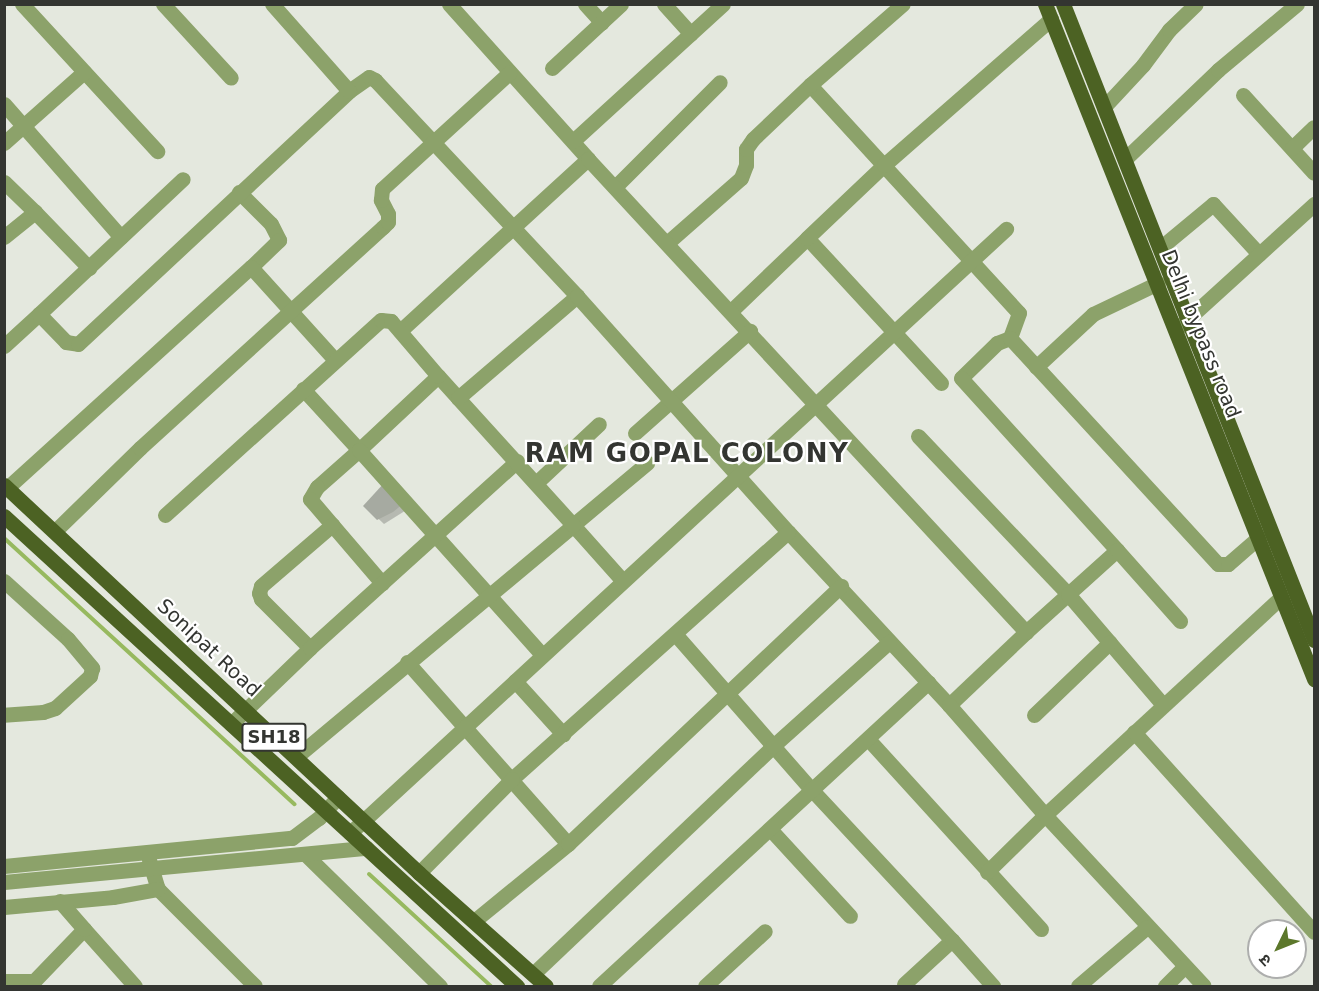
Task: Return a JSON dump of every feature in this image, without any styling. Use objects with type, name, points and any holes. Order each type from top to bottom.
[{"type":"main road","name":"Delhi bypass road","points":[[1063,4],[1160,248],[1182,324],[1281,597],[1314,679]]},
{"type":"main road","name":"Delhi bypass road","points":[[1048,12],[1158,283],[1182,324],[1314,640]]},
{"type":"main road","name":"Sonipat Road","points":[[6,487],[419,873],[546,987]]},
{"type":"main road","name":"Sonipat Road","points":[[4,516],[517,987]]},
{"type":"street","points":[[22,4],[157,151]]},
{"type":"street","points":[[163,4],[231,78]]},
{"type":"street","points":[[272,4],[349,91]]},
{"type":"street","points":[[449,4],[588,159],[750,331],[919,519],[1026,632]]},
{"type":"street","points":[[585,4],[602,23]]},
{"type":"street","points":[[552,68],[621,4]]},
{"type":"street","points":[[664,4],[691,34]]},
{"type":"street","points":[[573,141],[723,4]]},
{"type":"street","points":[[667,243],[741,178],[746,165],[746,149],[753,139],[810,85],[903,4]]},
{"type":"street","points":[[1104,106],[1143,65],[1169,30],[1196,4]]},
{"type":"street","points":[[1125,159],[1218,70],[1297,4]]},
{"type":"street","points":[[731,311],[1048,12]]},
{"type":"street","points":[[4,143],[84,72]]},
{"type":"street","points":[[55,531],[140,448],[388,222],[388,214],[381,200],[382,189],[510,72]]},
{"type":"street","points":[[39,314],[66,342],[78,344],[349,91],[369,77],[375,80],[578,296],[788,531],[949,705],[1045,815],[1204,987]]},
{"type":"street","points":[[615,187],[720,82]]},
{"type":"street","points":[[810,85],[1019,313],[1010,338],[998,343],[961,378],[1179,621]]},
{"type":"street","points":[[1243,95],[1314,173]]},
{"type":"street","points":[[4,104],[121,237]]},
{"type":"street","points":[[1292,148],[1314,127]]},
{"type":"street","points":[[400,331],[588,159]]},
{"type":"street","points":[[4,346],[183,179]]},
{"type":"street","points":[[4,182],[88,268]]},
{"type":"street","points":[[6,487],[279,240],[271,224],[239,192]]},
{"type":"street","points":[[1160,248],[1206,206],[1213,204],[1259,254]]},
{"type":"street","points":[[1182,324],[1314,204]]},
{"type":"street","points":[[4,237],[35,212]]},
{"type":"street","points":[[350,833],[815,402],[1006,229]]},
{"type":"street","points":[[807,238],[941,383]]},
{"type":"street","points":[[251,267],[336,360]]},
{"type":"street","points":[[1036,367],[1093,314],[1158,283]]},
{"type":"street","points":[[458,398],[578,296]]},
{"type":"street","points":[[165,515],[381,320],[391,321],[622,580]]},
{"type":"street","points":[[635,433],[750,331]]},
{"type":"street","points":[[1010,338],[1218,564],[1228,564],[1259,537]]},
{"type":"street","points":[[382,583],[313,504],[312,493],[438,376]]},
{"type":"street","points":[[303,388],[490,594],[542,656]]},
{"type":"street","points":[[536,483],[599,424]]},
{"type":"street","points":[[918,436],[1068,594],[1163,705]]},
{"type":"street","points":[[231,724],[310,648],[517,461]]},
{"type":"street","points":[[296,757],[647,463]]},
{"type":"street","points":[[310,648],[261,599],[259,593],[261,586],[332,525]]},
{"type":"street","points":[[419,873],[512,779],[676,635],[788,531]]},
{"type":"street","points":[[949,705],[1117,550]]},
{"type":"street","points":[[4,581],[68,639],[92,668],[90,676],[55,708],[44,712],[4,715]]},
{"type":"street","points":[[474,921],[568,844],[841,586]]},
{"type":"street","points":[[987,872],[1045,815],[1281,597]]},
{"type":"street","points":[[676,635],[811,789],[993,987]]},
{"type":"street","points":[[533,974],[773,746],[889,642]]},
{"type":"street","points":[[1034,716],[1110,642]]},
{"type":"street","points":[[407,662],[568,844]]},
{"type":"street","points":[[515,681],[563,734]]},
{"type":"street","points":[[598,987],[928,682]]},
{"type":"street","points":[[1134,732],[1314,932]]},
{"type":"street","points":[[868,739],[1041,929]]},
{"type":"street","points":[[4,866],[292,838],[326,811],[338,797]]},
{"type":"street","points":[[770,829],[850,916]]},
{"type":"street","points":[[4,882],[366,848]]},
{"type":"street","points":[[147,852],[158,889],[255,987]]},
{"type":"street","points":[[305,854],[440,987]]},
{"type":"street","points":[[4,907],[113,897],[158,889]]},
{"type":"street","points":[[60,901],[135,987]]},
{"type":"street","points":[[1078,987],[1147,927]]},
{"type":"street","points":[[4,981],[36,984],[84,929]]},
{"type":"street","points":[[705,987],[765,931]]},
{"type":"street","points":[[904,984],[952,940]]},
{"type":"street","points":[[1166,987],[1185,966]]},
{"type":"building","points":[[385,482],[404,503],[377,520],[363,506]]},
{"type":"waterway","points":[[4,538],[294,804]]},
{"type":"waterway","points":[[369,874],[491,986]]},
{"type":"district","name":"RAM GOPAL COLONY","points":[[687,454]]}]
